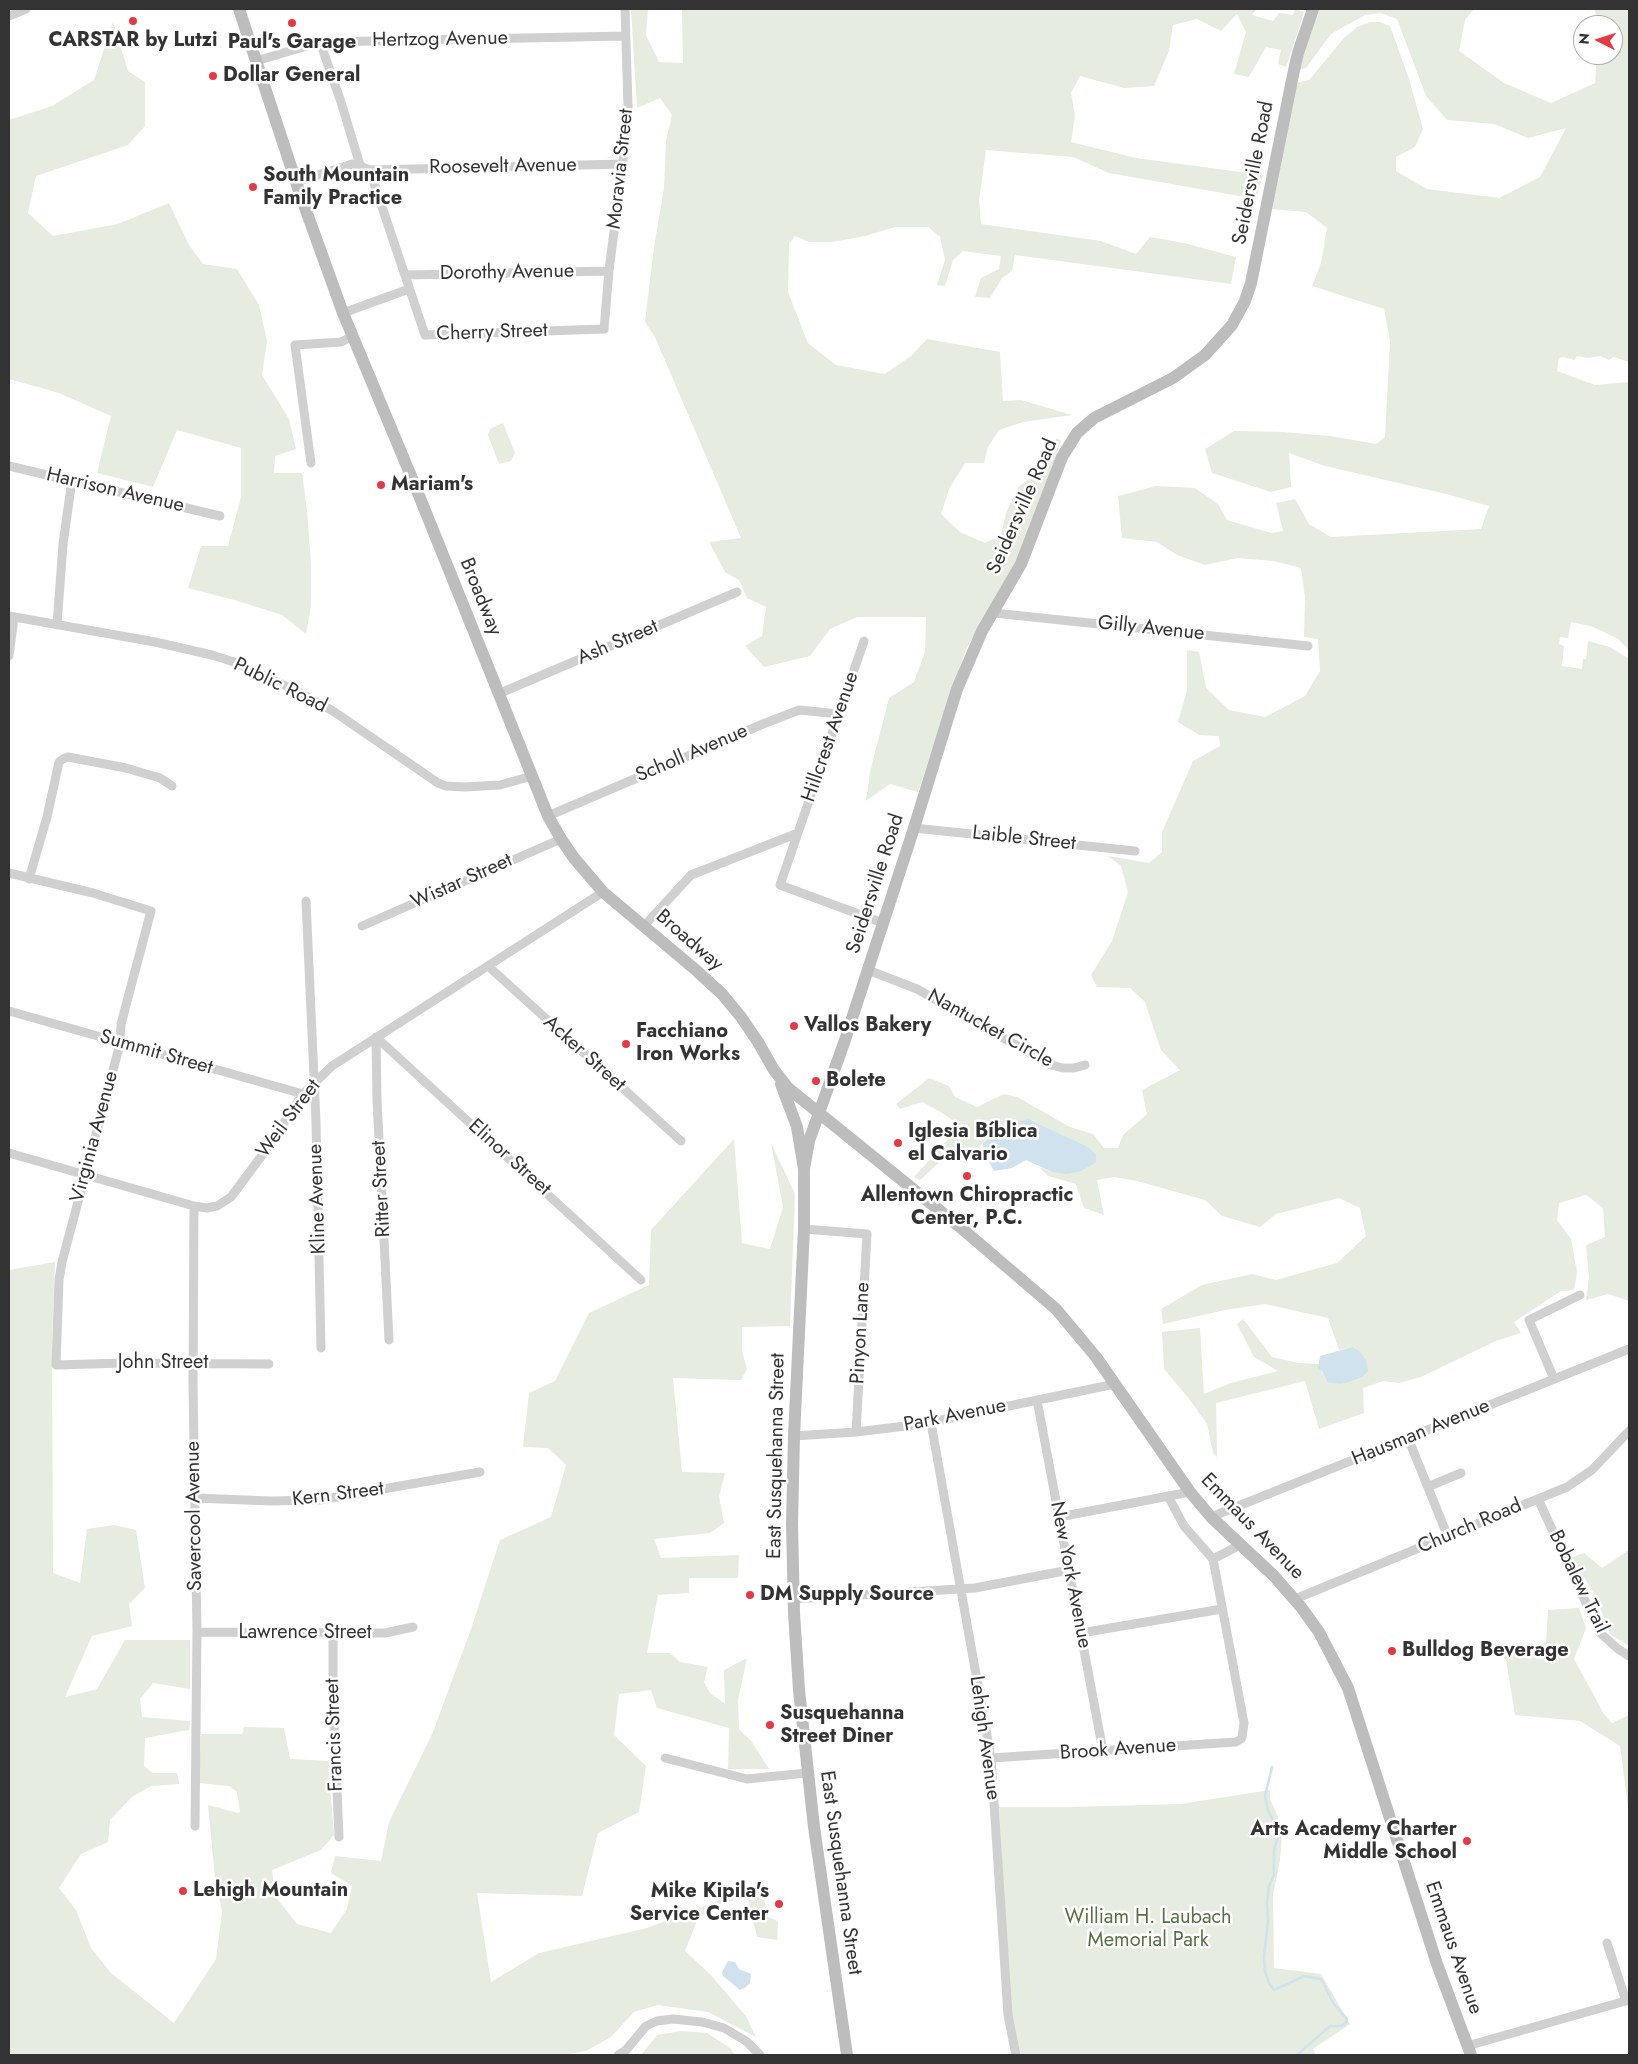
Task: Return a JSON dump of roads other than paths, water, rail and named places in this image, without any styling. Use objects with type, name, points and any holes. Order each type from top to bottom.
[{"type":"main road","name":"Broadway","points":[[240,9],[296,182],[343,313],[548,816],[574,858],[603,892],[697,970],[722,994],[758,1042],[774,1070],[788,1088],[820,1113]]},
{"type":"main road","name":"Seidersville Road","points":[[804,1169],[809,1141],[868,970],[957,689],[968,660],[1021,564],[1062,456],[1077,433],[1102,413],[1161,384],[1192,365],[1205,355],[1232,325],[1241,309],[1251,283],[1292,75],[1314,9]]},
{"type":"main road","name":"East Susquehanna Street","points":[[774,1070],[791,1106],[797,1127],[804,1169],[804,1229],[794,1436],[793,1599],[799,1690],[808,1773],[847,2055]]},
{"type":"main road","name":"Emmaus Avenue","points":[[820,1113],[1038,1291],[1077,1332],[1190,1492],[1212,1517],[1274,1576],[1295,1599],[1319,1632],[1348,1688],[1437,1964],[1469,2051]]},
{"type":"street","points":[[9,16],[26,9]]},
{"type":"street","name":"Moravia Street","points":[[604,329],[609,271],[624,164],[628,107],[625,9]]},
{"type":"street","name":"Hertzog Avenue","points":[[256,61],[320,42],[626,36]]},
{"type":"street","name":"Cherry Street","points":[[320,42],[342,102],[360,165],[372,178],[425,335],[604,329]]},
{"type":"street","name":"Roosevelt Avenue","points":[[296,182],[352,164],[371,170],[624,164]]},
{"type":"street","name":"Dorothy Avenue","points":[[405,275],[609,271]]},
{"type":"street","points":[[343,313],[410,289]]},
{"type":"street","points":[[311,463],[295,344],[341,342],[353,336]]},
{"type":"street","name":"Harrison Avenue","points":[[9,466],[220,516]]},
{"type":"street","points":[[57,625],[63,544],[72,480]]},
{"type":"street","name":"Ash Street","points":[[498,694],[737,592]]},
{"type":"street","name":"Gilly Avenue","points":[[994,613],[1308,646]]},
{"type":"street","points":[[9,656],[12,616]]},
{"type":"street","name":"Public Road","points":[[12,616],[156,642],[234,662],[283,684],[333,711],[438,783],[482,787],[512,783],[532,776]]},
{"type":"street","name":"Hillcrest Avenue","points":[[864,641],[780,885],[883,923]]},
{"type":"street","name":"Scholl Avenue","points":[[548,816],[799,710],[838,714]]},
{"type":"street","points":[[9,873],[29,879],[47,817],[59,762],[68,757],[126,768],[160,778],[172,786]]},
{"type":"street","name":"Laible Street","points":[[914,828],[1135,851]]},
{"type":"street","points":[[644,926],[691,875],[798,833]]},
{"type":"street","name":"Wistar Street","points":[[362,926],[561,838]]},
{"type":"street","name":"Virginia Avenue","points":[[29,879],[93,893],[151,911],[121,1024],[120,1044],[62,1262],[59,1280],[56,1365]]},
{"type":"street","name":"Weil Street","points":[[9,1153],[85,1173],[194,1206],[213,1208],[225,1203],[263,1154],[303,1094],[314,1081],[332,1066],[603,892]]},
{"type":"street","name":"Kline Avenue","points":[[306,901],[314,1081],[321,1348]]},
{"type":"street","name":"Acker Street","points":[[488,966],[681,1141]]},
{"type":"street","name":"Nantucket Circle","points":[[868,970],[917,988],[1051,1065],[1069,1068],[1085,1065]]},
{"type":"street","name":"Summit Street","points":[[9,1011],[120,1044],[303,1094]]},
{"type":"street","name":"Elinor Street","points":[[376,1037],[641,1280]]},
{"type":"street","name":"Ritter Street","points":[[376,1037],[377,1100],[389,1340]]},
{"type":"street","name":"Savercool Avenue","points":[[194,1206],[193,1364],[197,1632],[195,1826]]},
{"type":"street","name":"Pinyon Lane","points":[[804,1229],[867,1234],[856,1432]]},
{"type":"street","points":[[1554,1379],[1529,1320],[1580,1295]]},
{"type":"street","name":"Hausman Avenue","points":[[1212,1517],[1629,1349]]},
{"type":"street","name":"John Street","points":[[56,1365],[269,1364]]},
{"type":"street","name":"Park Avenue","points":[[794,1436],[856,1432],[931,1422],[1114,1384]]},
{"type":"street","name":"New York Avenue","points":[[1038,1400],[1104,1751]]},
{"type":"street","name":"Lehigh Avenue","points":[[931,1422],[991,1758],[1008,2015],[1016,2055]]},
{"type":"street","name":"Church Road","points":[[1295,1599],[1567,1486],[1592,1470],[1629,1431]]},
{"type":"street","points":[[1408,1438],[1448,1537]]},
{"type":"street","name":"Kern Street","points":[[196,1498],[271,1502],[320,1500],[480,1472]]},
{"type":"street","points":[[1427,1485],[1432,1485],[1460,1473]]},
{"type":"street","points":[[1060,1517],[1190,1492]]},
{"type":"street","points":[[1081,1633],[1222,1609],[1213,1559],[1184,1526],[1168,1496]]},
{"type":"street","name":"Bobalew Trail","points":[[1538,1499],[1600,1632],[1618,1649],[1629,1656]]},
{"type":"street","points":[[1213,1559],[1240,1544]]},
{"type":"street","points":[[793,1599],[975,1588],[1069,1570]]},
{"type":"street","name":"Brook Avenue","points":[[991,1758],[1236,1742],[1242,1738],[1244,1723],[1222,1609]]},
{"type":"street","name":"Lawrence Street","points":[[197,1632],[333,1634],[384,1633],[413,1628]]},
{"type":"street","name":"Francis Street","points":[[333,1634],[333,1698],[339,1836]]},
{"type":"street","points":[[665,1758],[748,1779],[808,1773]]},
{"type":"street","points":[[1469,2051],[1628,2000],[1607,1943]]},
{"type":"street","points":[[618,2055],[626,2050],[646,2026],[657,2021],[673,2019],[702,2022],[724,2028],[746,2041],[760,2055]]},
{"type":"water","points":[[1028,1119],[1088,1147],[1096,1154],[1096,1162],[1081,1171],[1067,1174],[1052,1172],[1026,1160],[1012,1168],[994,1171],[983,1150],[983,1143],[999,1128]]},
{"type":"water","points":[[1352,1347],[1359,1351],[1366,1360],[1368,1371],[1362,1377],[1346,1383],[1327,1382],[1322,1371],[1318,1368],[1320,1356]]},
{"type":"water","points":[[728,1961],[735,1962],[739,1969],[751,1974],[750,1983],[745,1988],[740,1990],[723,1976],[722,1972]]},
{"type":"waterway","points":[[1272,1767],[1265,1796],[1268,1810],[1278,1831],[1278,1837],[1274,1850],[1274,1875],[1269,1886],[1267,1903],[1268,1921],[1264,1957],[1265,1971],[1269,1983],[1274,1990],[1304,1976],[1321,1979],[1334,2004],[1347,2019],[1346,2023],[1341,2026],[1330,2026],[1297,2055]]},
{"type":"place","name":"CARSTAR by Lutzi","points":[[133,21]]},
{"type":"place","name":"Paul's Garage","points":[[292,23]]},
{"type":"place","name":"Dollar General","points":[[213,76]]},
{"type":"place","name":"South Mountain Family Practice","points":[[253,187]]},
{"type":"place","name":"Mariam's","points":[[381,485]]},
{"type":"place","name":"Vallos Bakery","points":[[794,1026]]},
{"type":"place","name":"Facchiano Iron Works","points":[[626,1044]]},
{"type":"place","name":"Bolete","points":[[816,1081]]},
{"type":"place","name":"Iglesia Bíblica el Calvario","points":[[898,1143]]},
{"type":"place","name":"Allentown Chiropractic Center, P.C.","points":[[967,1176]]},
{"type":"place","name":"DM Supply Source","points":[[750,1595]]},
{"type":"place","name":"Bulldog Beverage","points":[[1392,1651]]},
{"type":"place","name":"Susquehanna Street Diner","points":[[770,1725]]},
{"type":"place","name":"Arts Academy Charter Middle School","points":[[1467,1841]]},
{"type":"place","name":"Lehigh Mountain","points":[[183,1891]]},
{"type":"place","name":"Mike Kipila's Service Center","points":[[779,1904]]},
{"type":"park label","name":"William H. Laubach Memorial Park","points":[[1148,1930]]}]
